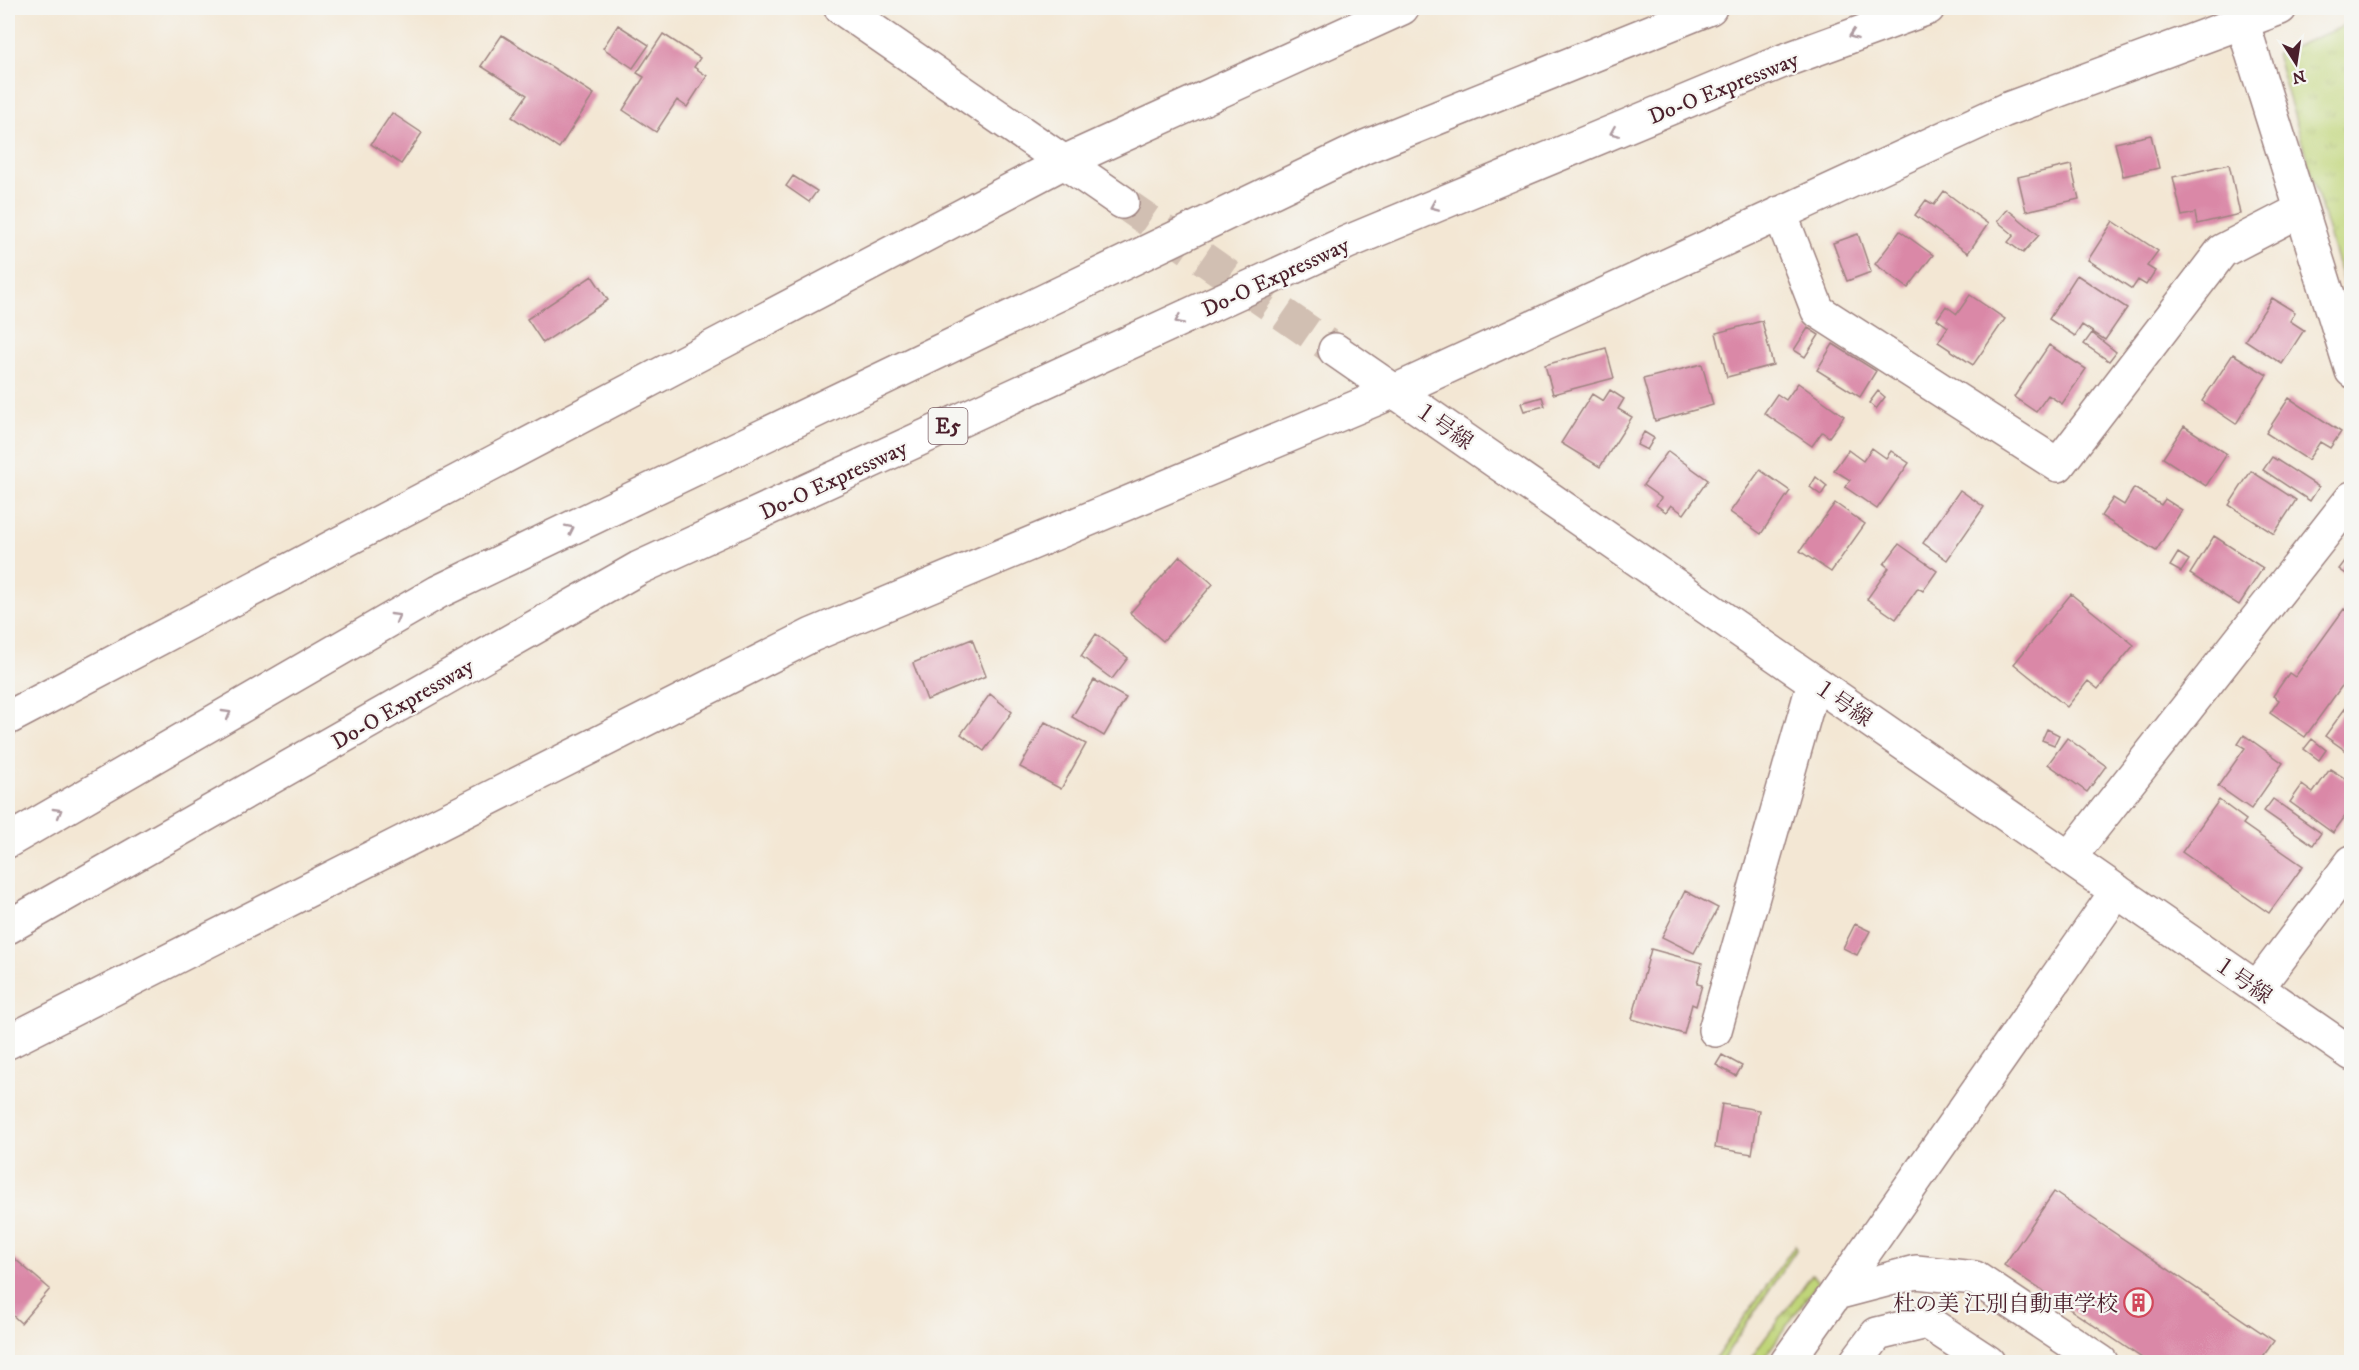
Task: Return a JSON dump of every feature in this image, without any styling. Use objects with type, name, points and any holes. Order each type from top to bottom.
[{"type":"main road","points":[[841,8],[1122,202]]},
{"type":"main road","points":[[8,718],[1064,162],[1402,8]]},
{"type":"main road","points":[[8,841],[438,592],[1365,147],[1710,8]]},
{"type":"main road","name":"Do-O Expressway","points":[[8,927],[639,568],[1348,242],[1783,61],[1928,8]]},
{"type":"main road","points":[[8,1042],[812,635],[1395,391],[2005,110],[2240,15],[2280,8]]},
{"type":"main road","points":[[2240,15],[2352,371]]},
{"type":"main road","points":[[1780,213],[1818,311],[2058,465],[2222,251],[2301,210]]},
{"type":"main road","name":"１号線","points":[[1335,350],[2352,1054]]},
{"type":"main road","points":[[2069,858],[2352,498]]},
{"type":"main road","points":[[1715,1030],[1814,682]]},
{"type":"main road","points":[[2257,988],[2352,862]]},
{"type":"main road","points":[[1787,1362],[2117,891]]},
{"type":"main road","points":[[1836,1293],[1916,1272],[1975,1278],[2101,1362]]},
{"type":"main road","points":[[1856,1362],[1877,1334],[1927,1322],[1988,1362]]},
{"type":"green space","points":[[2351,23],[2351,308],[2276,54]]},
{"type":"green space","points":[[1795,1245],[1796,1250],[1721,1362],[1713,1362]]},
{"type":"green space","points":[[1812,1274],[1818,1282],[1761,1362],[1748,1362]]},
{"type":"building","points":[[618,25],[649,45],[633,68],[603,48]]},
{"type":"building","points":[[663,34],[700,58],[694,67],[707,76],[687,107],[677,100],[656,132],[623,110],[644,77],[637,73]]},
{"type":"building","points":[[502,35],[594,94],[559,148],[512,117],[527,95],[481,66]]},
{"type":"building","points":[[392,113],[422,133],[401,164],[371,144]]},
{"type":"building","points":[[2151,135],[2159,168],[2123,176],[2115,143]]},
{"type":"building","points":[[2229,164],[2240,214],[2197,224],[2195,213],[2182,216],[2173,177]]},
{"type":"building","points":[[2071,165],[2079,199],[2026,211],[2018,177]]},
{"type":"building","points":[[793,176],[817,191],[809,202],[786,186]]},
{"type":"building","points":[[1944,191],[1988,224],[1968,253],[1915,215],[1926,200],[1934,205]]},
{"type":"building","points":[[2007,209],[2039,235],[2023,253],[2008,242],[2014,235],[1997,221]]},
{"type":"building","points":[[2113,221],[2158,251],[2147,266],[2155,271],[2146,285],[2138,280],[2132,289],[2088,260]]},
{"type":"building","points":[[1900,231],[1933,255],[1908,288],[1875,264]]},
{"type":"building","points":[[1858,234],[1871,272],[1847,281],[1833,243]]},
{"type":"building","points":[[2077,275],[2127,308],[2105,340],[2082,325],[2075,336],[2049,319]]},
{"type":"building","points":[[592,276],[608,300],[543,343],[527,319]]},
{"type":"building","points":[[1970,295],[2005,319],[1973,365],[1938,342],[1948,327],[1937,319],[1946,306],[1957,314]]},
{"type":"building","points":[[2272,298],[2295,312],[2290,321],[2304,330],[2282,364],[2245,340]]},
{"type":"building","points":[[1762,321],[1773,365],[1727,377],[1716,333]]},
{"type":"building","points":[[1808,328],[1819,335],[1805,357],[1794,350]]},
{"type":"building","points":[[2092,333],[2116,352],[2109,361],[2084,344]]},
{"type":"building","points":[[1833,344],[1876,371],[1860,397],[1817,370]]},
{"type":"building","points":[[2049,345],[2086,369],[2062,404],[2048,395],[2036,412],[2014,397]]},
{"type":"building","points":[[1606,348],[1614,378],[1553,394],[1545,365]]},
{"type":"building","points":[[2233,354],[2267,375],[2236,424],[2202,401]]},
{"type":"building","points":[[1702,364],[1713,405],[1655,421],[1643,379]]},
{"type":"building","points":[[1798,383],[1844,416],[1829,437],[1822,432],[1812,446],[1764,413],[1777,394],[1786,400]]},
{"type":"building","points":[[1610,390],[1624,399],[1618,409],[1632,417],[1600,467],[1561,443],[1592,394],[1603,401]]},
{"type":"building","points":[[1878,391],[1885,397],[1876,409],[1869,403]]},
{"type":"building","points":[[1542,397],[1545,406],[1524,411],[1521,403]]},
{"type":"building","points":[[2289,398],[2341,432],[2330,448],[2320,442],[2308,460],[2266,433]]},
{"type":"building","points":[[2184,426],[2227,454],[2206,486],[2163,458]]},
{"type":"building","points":[[1644,432],[1654,438],[1647,450],[1637,445]]},
{"type":"building","points":[[1872,448],[1886,458],[1891,451],[1909,463],[1877,509],[1845,487],[1850,480],[1834,470],[1848,450],[1863,461]]},
{"type":"building","points":[[1668,451],[1708,480],[1684,514],[1671,505],[1666,512],[1656,505],[1661,498],[1643,485]]},
{"type":"building","points":[[2272,457],[2319,487],[2310,501],[2263,470]]},
{"type":"building","points":[[1760,470],[1790,491],[1761,534],[1730,512]]},
{"type":"building","points":[[2251,471],[2296,500],[2274,534],[2229,505]]},
{"type":"building","points":[[1816,477],[1827,486],[1821,495],[1810,487]]},
{"type":"building","points":[[2134,488],[2161,505],[2165,499],[2182,510],[2156,551],[2101,516],[2113,498],[2124,505]]},
{"type":"building","points":[[1960,490],[1984,507],[1947,560],[1923,543]]},
{"type":"building","points":[[1835,503],[1865,524],[1831,572],[1800,551]]},
{"type":"building","points":[[2214,536],[2263,568],[2239,605],[2190,574]]},
{"type":"building","points":[[1899,544],[1937,571],[1923,591],[1918,588],[1896,619],[1867,599],[1889,568],[1884,564]]},
{"type":"building","points":[[2352,552],[2352,578],[2339,569]]},
{"type":"building","points":[[2178,553],[2189,560],[2181,572],[2170,566]]},
{"type":"building","points":[[1180,556],[1213,584],[1163,641],[1130,613]]},
{"type":"building","points":[[2071,594],[2134,645],[2098,689],[2088,681],[2067,707],[2014,664]]},
{"type":"building","points":[[2344,609],[2352,614],[2352,672],[2305,737],[2270,713],[2279,700],[2273,696],[2289,673],[2295,677]]},
{"type":"building","points":[[1096,634],[1128,658],[1112,679],[1081,656]]},
{"type":"building","points":[[972,639],[986,676],[927,700],[913,663]]},
{"type":"building","points":[[1094,680],[1126,698],[1104,736],[1072,717]]},
{"type":"building","points":[[990,694],[1012,712],[984,751],[961,734]]},
{"type":"building","points":[[2352,699],[2352,755],[2325,736]]},
{"type":"building","points":[[1045,722],[1086,744],[1061,789],[1020,767]]},
{"type":"building","points":[[2047,729],[2059,735],[2054,745],[2042,740]]},
{"type":"building","points":[[2244,735],[2283,763],[2251,809],[2218,786],[2245,748],[2238,744]]},
{"type":"building","points":[[2067,738],[2106,766],[2087,792],[2048,764]]},
{"type":"building","points":[[2312,739],[2326,750],[2319,760],[2304,749]]},
{"type":"building","points":[[2330,769],[2352,783],[2352,807],[2333,833],[2290,802],[2302,785],[2313,793]]},
{"type":"building","points":[[2273,799],[2321,833],[2313,845],[2264,811]]},
{"type":"building","points":[[2219,800],[2246,820],[2243,824],[2303,866],[2269,913],[2182,852]]},
{"type":"building","points":[[1685,891],[1718,908],[1694,953],[1662,937]]},
{"type":"building","points":[[1855,924],[1870,931],[1857,955],[1843,948]]},
{"type":"building","points":[[1651,949],[1702,963],[1697,984],[1702,985],[1696,1006],[1692,1004],[1684,1034],[1632,1019]]},
{"type":"building","points":[[1722,1055],[1742,1066],[1736,1076],[1716,1065]]},
{"type":"building","points":[[1722,1104],[1759,1110],[1752,1154],[1715,1148]]},
{"type":"building","name":"杜の美 江別自動車学校","points":[[2054,1192],[2274,1341],[2259,1362],[2148,1362],[2004,1265]]},
{"type":"building","points":[[8,1253],[50,1289],[21,1323],[8,1311]]},
{"type":"tunnel","points":[[1122,202],[1335,350]]},
{"type":"place","name":"杜の美 江別自動車学校","points":[[2139,1303]]}]
